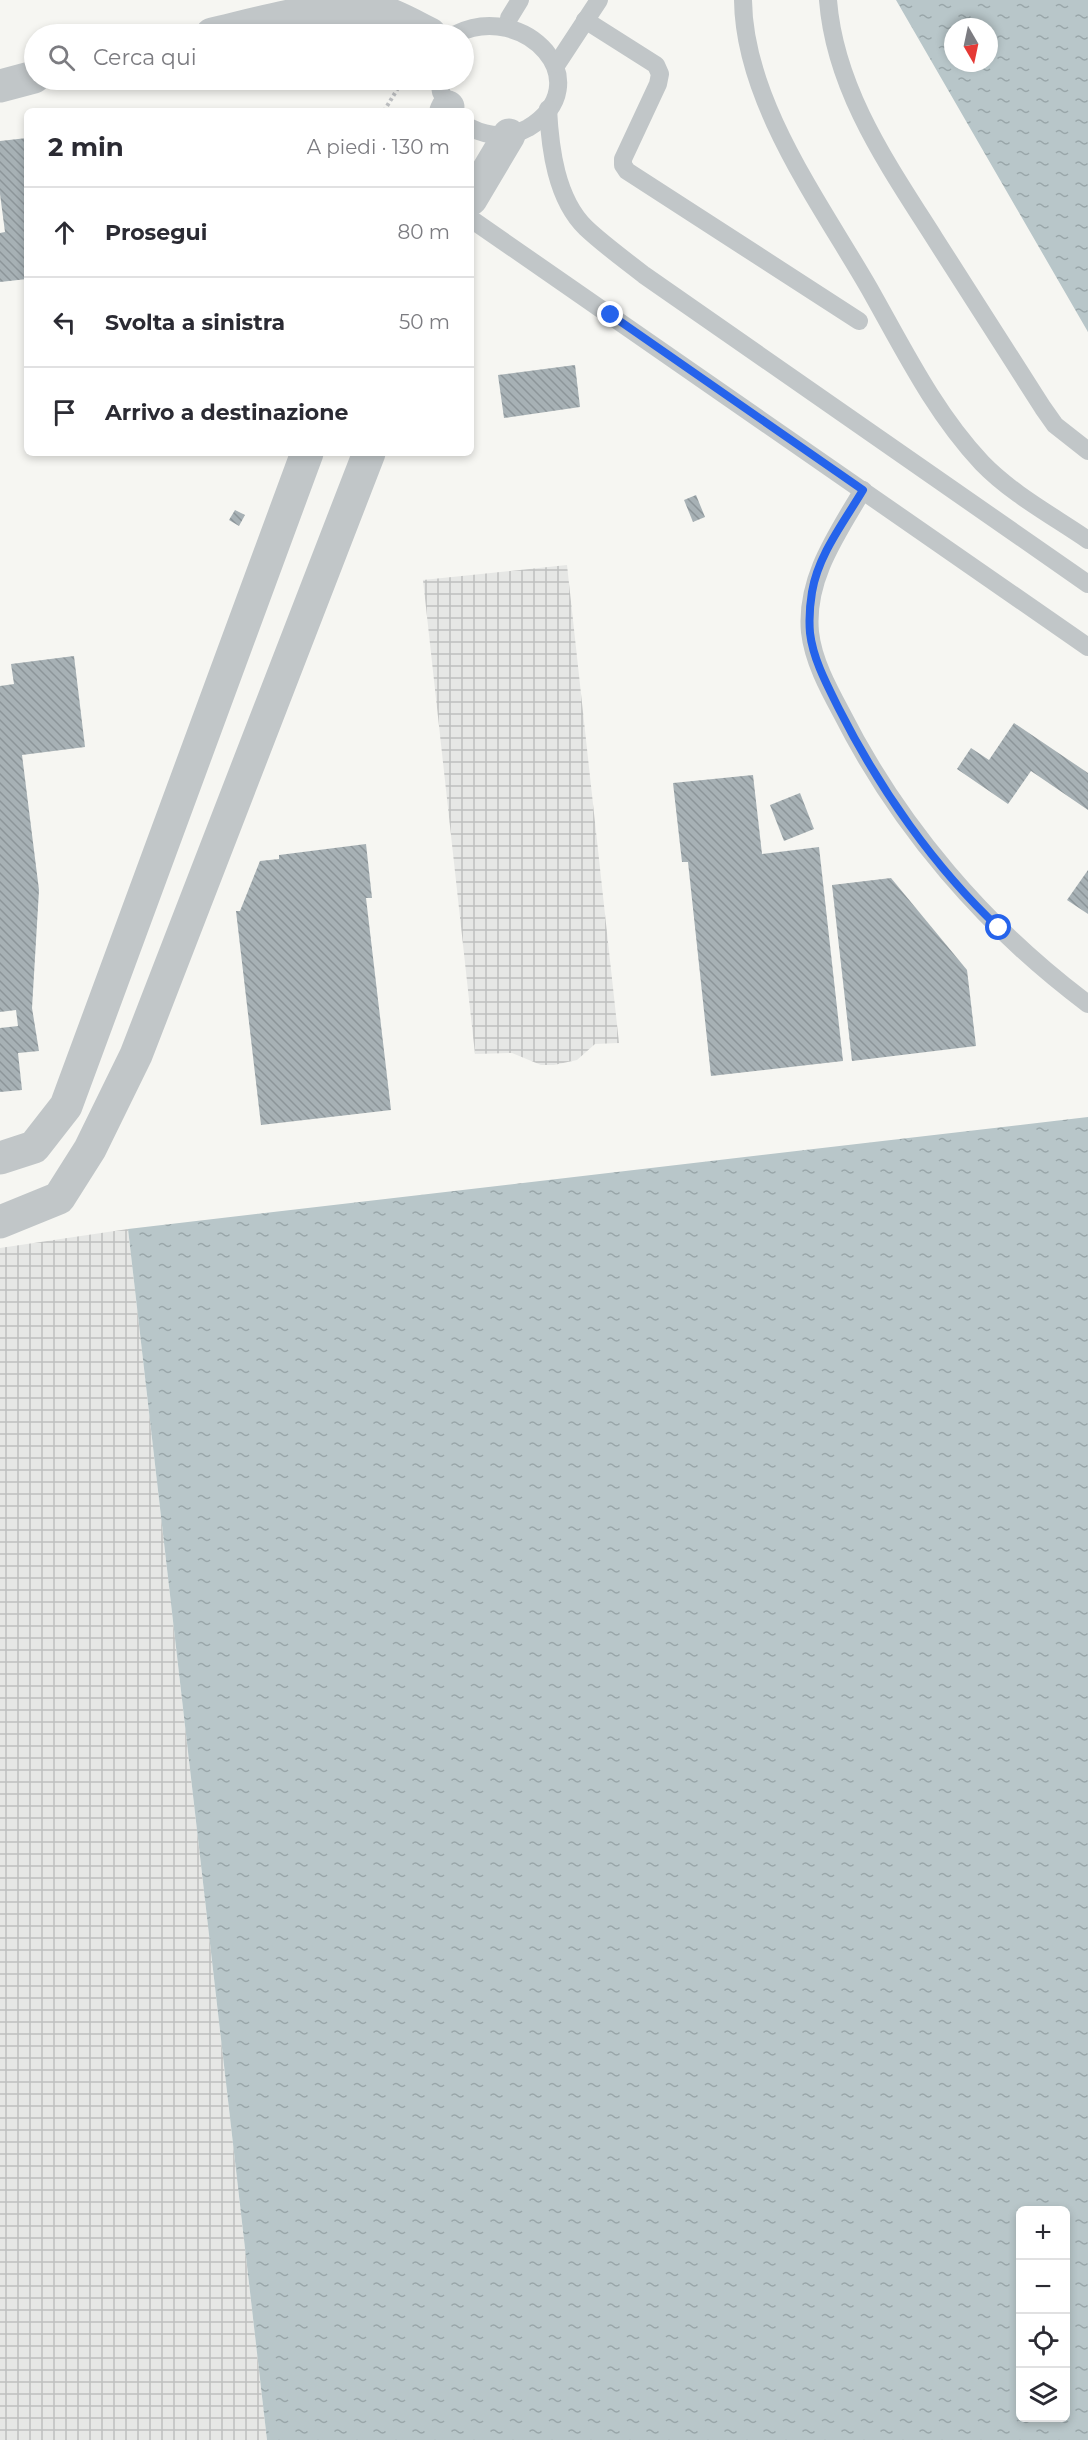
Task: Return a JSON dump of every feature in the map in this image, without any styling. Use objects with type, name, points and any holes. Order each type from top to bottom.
[{"type":"street","points":[[258,24],[299,15],[354,8],[378,10],[408,24]]},
{"type":"street","points":[[0,86],[24,80]]},
{"type":"street","points":[[474,194],[509,135]]},
{"type":"street","points":[[0,1158],[34,1147],[66,1106],[306,456]]},
{"type":"street","points":[[0,1222],[59,1198],[90,1149],[136,1055],[368,456]]},
{"type":"lane","points":[[508,18],[520,0]]},
{"type":"lane","points":[[557,64],[598,0]]},
{"type":"lane","points":[[744,0],[744,14],[753,62],[782,138],[942,416],[983,464],[1006,484],[1088,540]]},
{"type":"lane","points":[[828,0],[835,51],[849,90],[876,145],[1049,417],[1071,440],[1088,451]]},
{"type":"lane","points":[[470,24],[485,19],[508,18],[537,31],[552,49],[557,64],[557,87],[548,109],[531,126],[509,135],[485,134],[474,125]]},
{"type":"lane","points":[[585,20],[656,65],[660,74],[658,84],[623,159],[623,165],[627,171],[859,321]]},
{"type":"lane","points":[[548,109],[555,163],[564,194],[585,227],[644,275],[1088,584]]},
{"type":"lane","points":[[474,221],[1088,647]]},
{"type":"lane","points":[[863,490],[825,555],[812,591],[810,632],[822,675],[857,744],[900,810],[946,870],[999,928],[1046,972],[1088,1004]]},
{"type":"path","points":[[386,108],[397,90]]},
{"type":"shaded area","points":[[567,565],[619,1043],[595,1044],[577,1060],[541,1065],[512,1053],[475,1054],[423,580]]},
{"type":"shaded area","points":[[128,1229],[267,2440],[0,2440],[0,1248]]},
{"type":"water","points":[[896,0],[1088,0],[1088,332]]},
{"type":"water","points":[[1088,1117],[1088,2440],[267,2440],[128,1229]]},
{"type":"building","points":[[24,138],[24,279],[0,282],[0,233],[5,232],[0,194],[0,141]]},
{"type":"building","points":[[575,365],[580,407],[504,418],[498,375]]},
{"type":"building","points":[[696,495],[705,517],[693,522],[684,500]]},
{"type":"building","points":[[235,510],[245,515],[239,526],[229,520]]},
{"type":"building","points":[[74,656],[85,747],[22,755],[39,890],[32,1008],[39,1051],[18,1053],[22,1090],[0,1092],[0,1028],[18,1026],[16,1010],[0,1012],[0,686],[14,684],[11,664]]},
{"type":"building","points":[[1014,723],[1088,773],[1088,810],[1031,771],[1008,804],[957,769],[971,748],[989,760]]},
{"type":"building","points":[[753,775],[762,854],[819,847],[843,1061],[711,1076],[688,862],[682,862],[673,783]]},
{"type":"building","points":[[800,793],[814,829],[784,841],[770,805]]},
{"type":"building","points":[[366,844],[372,898],[366,898],[391,1110],[261,1125],[236,911],[240,911],[260,861],[279,859],[279,855]]},
{"type":"building","points":[[1088,870],[1088,914],[1067,900]]},
{"type":"building","points":[[891,878],[967,970],[976,1046],[852,1061],[832,885]]},
{"type":"route","points":[[611,315],[863,490],[825,555],[812,591],[810,632],[822,675],[857,744],[900,810],[946,870],[999,928]]}]
